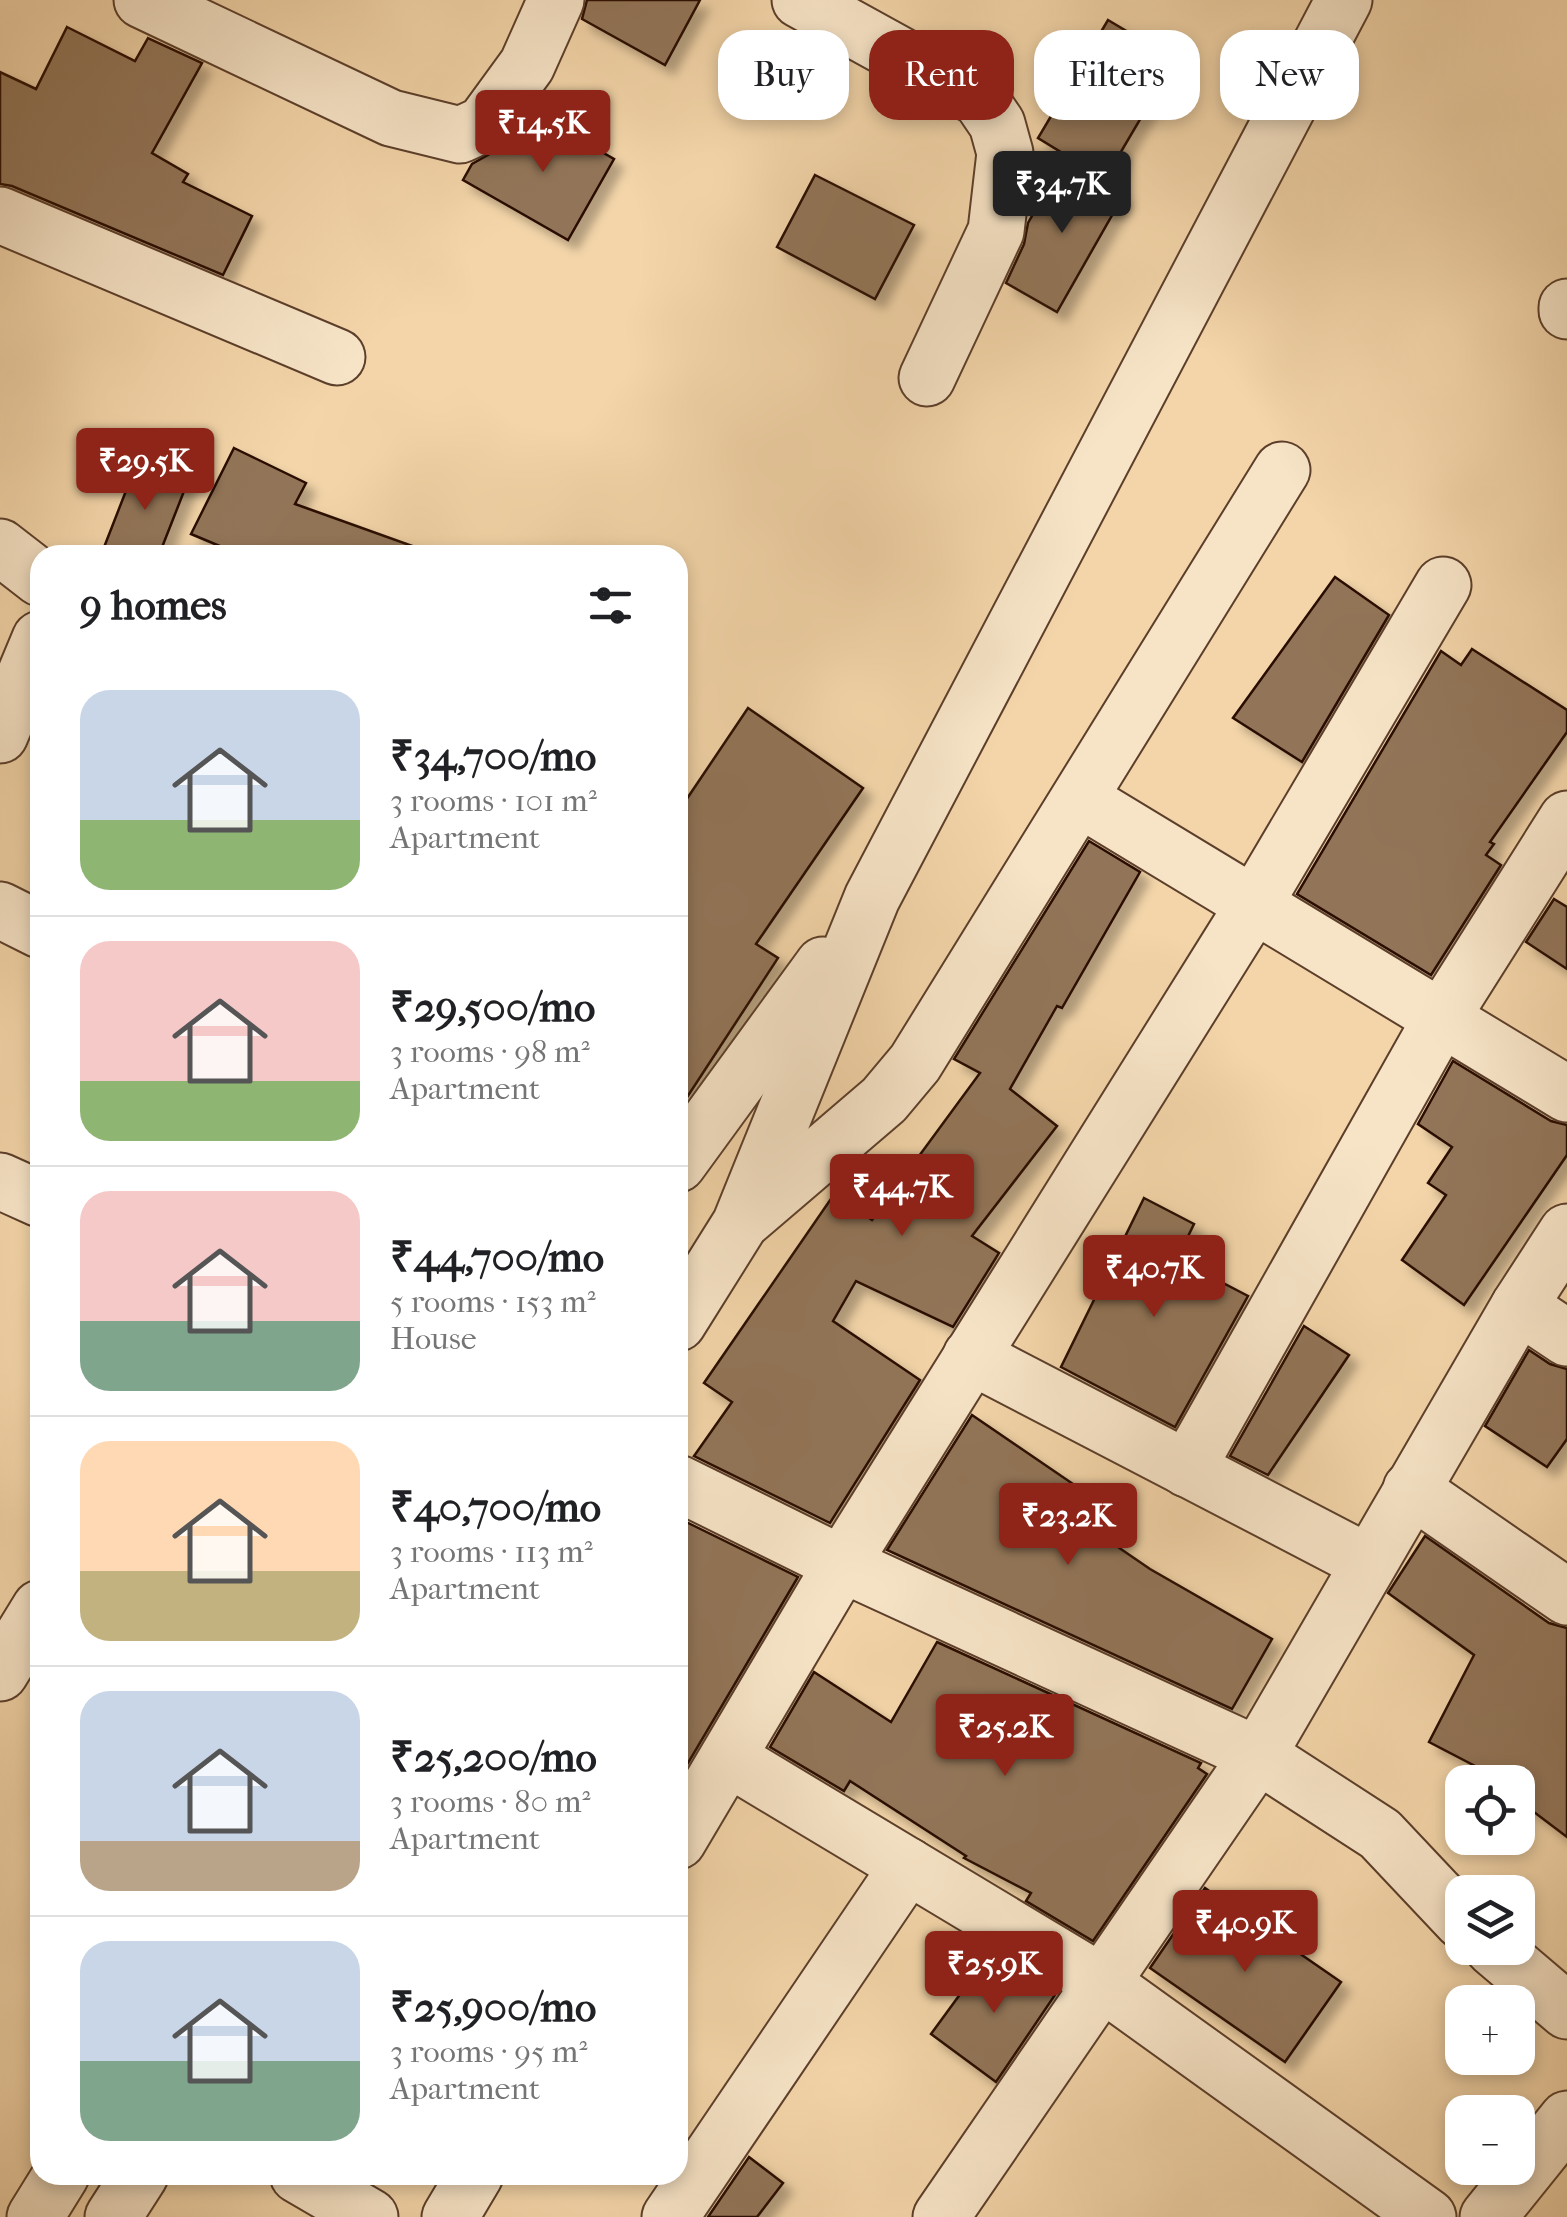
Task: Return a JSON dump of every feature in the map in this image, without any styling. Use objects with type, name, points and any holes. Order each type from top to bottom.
[{"type":"street","points":[[142,0],[391,118],[460,135],[484,124],[526,65],[556,0]]},
{"type":"street","points":[[800,0],[980,99],[997,124],[1005,153],[996,231],[927,378]]},
{"type":"street","points":[[688,1308],[740,1224],[872,898],[1344,0]]},
{"type":"street","points":[[0,216],[338,356]]},
{"type":"street","points":[[740,1224],[884,1100],[915,1063],[1282,470]]},
{"type":"street","points":[[0,547],[30,570]]},
{"type":"street","points":[[688,1824],[842,1564],[1255,903],[1443,585]]},
{"type":"street","points":[[0,735],[30,662]]},
{"type":"street","points":[[1080,799],[1567,1094]]},
{"type":"street","points":[[1187,1469],[1442,1018],[1567,819]]},
{"type":"street","points":[[688,1150],[872,898]]},
{"type":"street","points":[[0,910],[30,925]]},
{"type":"street","points":[[0,1182],[30,1196]]},
{"type":"street","points":[[941,2217],[1258,1755],[1519,1306],[1567,1232]]},
{"type":"street","points":[[1519,1306],[1567,1338]]},
{"type":"street","points":[[971,1356],[1369,1562]]},
{"type":"street","points":[[688,1487],[842,1564],[1258,1755],[1380,1834],[1445,1903]]},
{"type":"street","points":[[1412,1490],[1567,1597]]},
{"type":"street","points":[[0,1673],[30,1624]]},
{"type":"street","points":[[728,1758],[1101,1982],[1428,2217]]},
{"type":"street","points":[[670,2217],[908,1866]]},
{"type":"street","points":[[1513,1965],[1567,2011]]},
{"type":"street","points":[[1488,2217],[1567,2119]]},
{"type":"street","points":[[35,2217],[55,2185]]},
{"type":"street","points":[[113,2217],[134,2185]]},
{"type":"street","points":[[315,2185],[370,2217]]},
{"type":"street","points":[[450,2217],[470,2185]]},
{"type":"building","points":[[587,0],[700,0],[665,65],[582,19]]},
{"type":"building","points":[[1108,20],[1125,30],[1102,30]]},
{"type":"building","points":[[67,27],[135,61],[148,38],[202,63],[152,153],[188,174],[183,182],[252,216],[223,275],[0,184],[0,72],[36,89]]},
{"type":"building","points":[[532,112],[614,159],[568,240],[463,180],[472,164],[509,143]]},
{"type":"building","points":[[1049,120],[1140,120],[1105,179],[1038,138]]},
{"type":"building","points":[[1063,162],[1123,196],[1057,312],[1006,283],[1024,244],[1028,223]]},
{"type":"building","points":[[815,175],[914,225],[875,299],[777,247]]},
{"type":"building","points":[[234,448],[306,483],[295,504],[410,545],[217,545],[191,534]]},
{"type":"building","points":[[138,460],[188,481],[163,545],[105,545]]},
{"type":"building","points":[[1335,577],[1389,615],[1302,762],[1233,718]]},
{"type":"building","points":[[1472,649],[1567,710],[1567,732],[1490,842],[1494,844],[1486,855],[1501,865],[1431,975],[1297,894],[1441,651],[1461,665]]},
{"type":"building","points":[[748,708],[863,788],[756,944],[778,958],[688,1096],[688,797]]},
{"type":"building","points":[[1089,841],[1140,872],[1010,1089],[1057,1126],[972,1236],[999,1253],[953,1327],[856,1281],[833,1321],[920,1380],[830,1523],[694,1456],[732,1402],[704,1383],[835,1193],[872,1220],[980,1073],[954,1059]]},
{"type":"building","points":[[1554,899],[1567,907],[1567,969],[1526,942]]},
{"type":"building","points":[[1453,1061],[1551,1121],[1567,1125],[1567,1155],[1464,1305],[1402,1260],[1446,1195],[1428,1183],[1452,1147],[1418,1124]]},
{"type":"building","points":[[1144,1198],[1194,1224],[1177,1259],[1248,1296],[1175,1427],[1061,1367]]},
{"type":"building","points":[[1304,1326],[1349,1355],[1268,1475],[1230,1456]]},
{"type":"building","points":[[1529,1350],[1550,1364],[1567,1369],[1567,1439],[1547,1467],[1485,1426]]},
{"type":"building","points":[[972,1415],[1076,1486],[1061,1508],[1150,1569],[1272,1639],[1232,1709],[887,1550]]},
{"type":"building","points":[[688,1523],[798,1577],[688,1763]]},
{"type":"building","points":[[1425,1536],[1549,1623],[1567,1628],[1567,1837],[1535,1813],[1535,1765],[1473,1765],[1429,1742],[1474,1655],[1388,1593]]},
{"type":"building","points":[[937,1642],[1201,1763],[1198,1768],[1207,1774],[1093,1941],[1026,1901],[1031,1893],[964,1858],[850,1781],[844,1791],[770,1747],[814,1672],[891,1722]]},
{"type":"building","points":[[1205,1888],[1341,1982],[1285,2062],[1150,1968]]},
{"type":"building","points":[[991,1952],[1057,1992],[996,2082],[931,2034]]},
{"type":"building","points":[[749,2157],[783,2183],[757,2217],[708,2217]]}]
